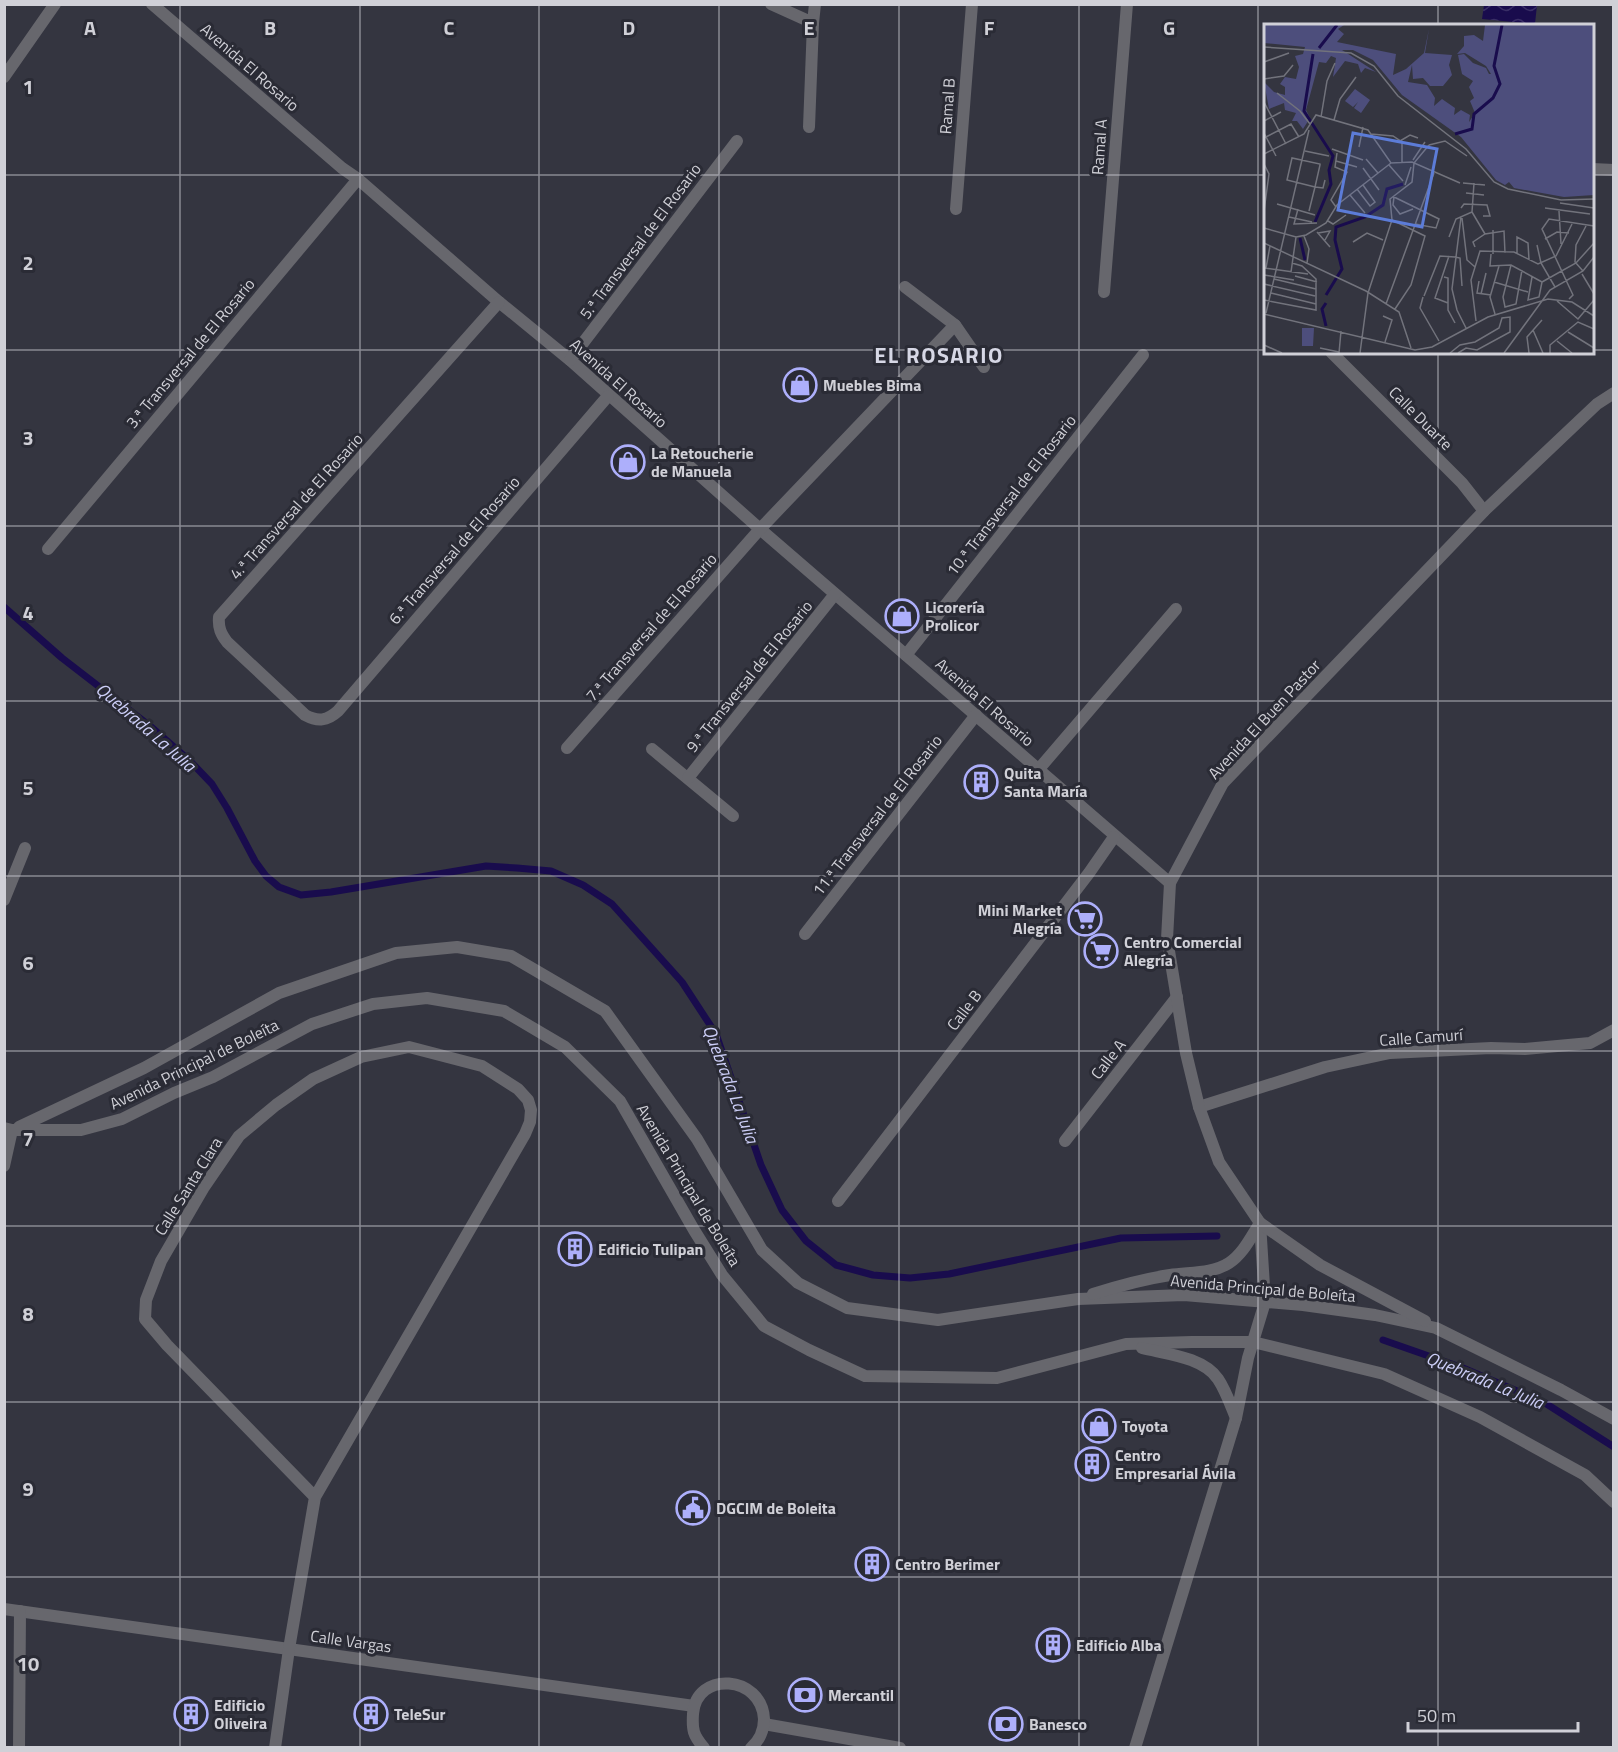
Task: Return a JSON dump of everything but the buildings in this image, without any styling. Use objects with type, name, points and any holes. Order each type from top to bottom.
[{"type":"street","points":[[4,77],[56,4]]},
{"type":"street","name":"Avenida El Rosario","points":[[152,4],[499,302],[570,360],[760,529],[1170,883]]},
{"type":"street","points":[[771,4],[813,23]]},
{"type":"street","points":[[809,127],[815,4]]},
{"type":"street","name":"Ramal B","points":[[956,209],[972,4]]},
{"type":"street","name":"Ramal A","points":[[1104,292],[1127,4]]},
{"type":"street","name":"5.ª Transversal de El Rosario","points":[[570,360],[737,141]]},
{"type":"street","points":[[1594,169],[1614,170]]},
{"type":"street","name":"3.ª Transversal de El Rosario","points":[[48,549],[358,179]]},
{"type":"street","points":[[905,287],[955,325],[984,367]]},
{"type":"street","name":"4.ª Transversal de El Rosario","points":[[322,721],[305,715],[227,642],[218,625],[219,617],[499,302]]},
{"type":"street","name":"7.ª Transversal de El Rosario","points":[[567,748],[760,529],[955,325]]},
{"type":"street","name":"Calle Duarte","points":[[1333,354],[1462,483],[1484,510]]},
{"type":"street","name":"10.ª Transversal de El Rosario","points":[[906,655],[1143,355]]},
{"type":"street","name":"Avenida El Buen Pastor","points":[[1260,1222],[1219,1162],[1199,1107],[1186,1053],[1167,939],[1170,883],[1224,783],[1484,510],[1597,405],[1614,393]]},
{"type":"street","name":"6.ª Transversal de El Rosario","points":[[322,721],[338,711],[608,396]]},
{"type":"street","name":"9.ª Transversal de El Rosario","points":[[688,778],[835,594]]},
{"type":"street","points":[[1038,770],[1176,609]]},
{"type":"street","name":"11.ª Transversal de El Rosario","points":[[805,934],[976,716]]},
{"type":"street","points":[[652,748],[733,816]]},
{"type":"street","name":"Calle B","points":[[838,1201],[1089,873],[1114,837]]},
{"type":"street","points":[[4,900],[25,848]]},
{"type":"street","name":"Avenida Principal de Boleíta","points":[[8,1129],[144,1068],[279,993],[396,953],[457,947],[511,956],[605,1011],[697,1139],[762,1250],[798,1283],[847,1308],[938,1320],[1078,1299],[1184,1295],[1303,1305],[1375,1315],[1436,1328],[1614,1419]]},
{"type":"street","name":"Calle A","points":[[1065,1141],[1177,997]]},
{"type":"street","name":"Avenida Principal de Boleíta","points":[[8,1129],[81,1130],[123,1119],[174,1093],[213,1077],[312,1024],[373,1004],[428,998],[504,1011],[565,1047],[620,1101],[722,1275],[764,1326],[800,1346],[865,1376],[997,1378],[1126,1344],[1192,1341],[1253,1342],[1384,1374],[1480,1417],[1585,1475],[1614,1502]]},
{"type":"street","name":"Calle Camurí","points":[[1199,1107],[1325,1067],[1390,1053],[1491,1048],[1525,1049],[1590,1043],[1614,1030]]},
{"type":"street","name":"Calle Santa Clara","points":[[275,1748],[315,1497],[531,1122],[528,1100],[518,1089],[482,1066],[409,1047],[361,1057],[313,1079],[276,1105],[239,1136],[204,1187],[161,1261],[146,1300],[145,1319],[167,1345],[315,1497]]},
{"type":"street","points":[[4,1166],[8,1129]]},
{"type":"street","points":[[1078,1299],[1148,1279],[1209,1271],[1222,1267],[1243,1250],[1260,1222]]},
{"type":"street","points":[[1135,1748],[1236,1418],[1248,1358],[1265,1302],[1260,1222]]},
{"type":"street","points":[[1260,1222],[1320,1265],[1436,1328]]},
{"type":"street","points":[[1126,1344],[1193,1361],[1207,1369],[1218,1378],[1236,1418]]},
{"type":"street","name":"Calle Vargas","points":[[4,1609],[694,1706]]},
{"type":"street","points":[[18,1748],[20,1611]]},
{"type":"street","points":[[704,1748],[692,1729],[694,1706],[699,1695],[719,1683],[742,1686],[752,1692],[759,1701],[764,1712],[764,1724],[761,1735],[750,1748]]},
{"type":"street","points":[[764,1724],[900,1748]]},
{"type":"water","points":[[1484,5],[1537,5],[1535,24],[1482,19]]},
{"type":"waterway","name":"Quebrada La Julia","points":[[4,607],[62,658],[150,726],[191,762],[212,784],[255,861],[266,876],[279,887],[301,895],[331,892],[486,866],[551,871],[583,885],[612,904],[682,982],[716,1034],[761,1165],[782,1210],[806,1241],[836,1265],[873,1275],[910,1278],[949,1274],[1121,1238],[1217,1236]]},
{"type":"waterway","name":"Quebrada La Julia","points":[[1383,1340],[1463,1368],[1545,1403],[1614,1447]]},
{"type":"place","name":"Muebles Bima","points":[[800,385]]},
{"type":"place","name":"La Retoucherie de Manuela","points":[[628,462]]},
{"type":"place","name":"Licorería Prolicor","points":[[902,616]]},
{"type":"place","name":"Quita Santa María","points":[[981,782]]},
{"type":"place","name":"Mini Market Alegría","points":[[1085,919]]},
{"type":"place","name":"Centro Comercial Alegría","points":[[1101,951]]},
{"type":"place","name":"Edificio Tulipan","points":[[575,1249]]},
{"type":"place","name":"Toyota","points":[[1099,1426]]},
{"type":"place","name":"Centro Empresarial Ávila","points":[[1092,1464]]},
{"type":"place","name":"DGCIM de Boleita","points":[[693,1508]]},
{"type":"place","name":"Centro Berimer","points":[[872,1564]]},
{"type":"place","name":"Edificio Alba","points":[[1053,1645]]},
{"type":"place","name":"Mercantil","points":[[805,1695]]},
{"type":"place","name":"Edificio Oliveira","points":[[191,1714]]},
{"type":"place","name":"TeleSur","points":[[371,1714]]},
{"type":"place","name":"Banesco","points":[[1006,1724]]},
{"type":"district","name":"EL ROSARIO","points":[[939,355]]}]
